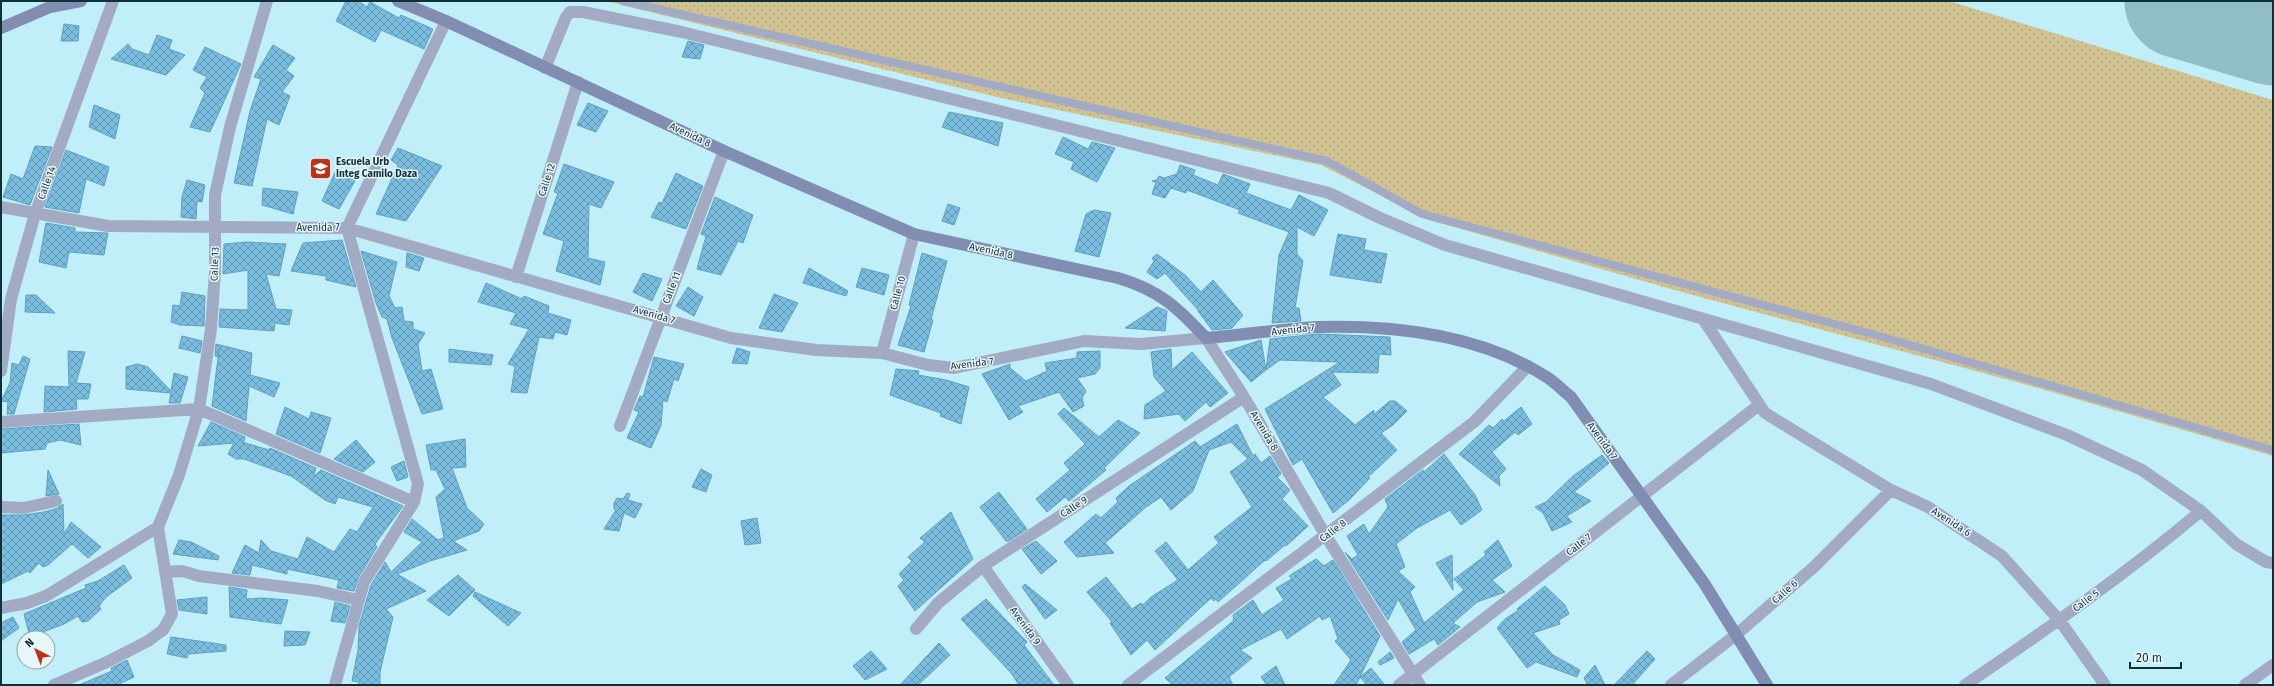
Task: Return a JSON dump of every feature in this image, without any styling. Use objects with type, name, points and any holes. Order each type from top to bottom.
[{"type":"street","points":[[1,28],[50,7],[81,1]]},
{"type":"street","name":"Calle 14","points":[[1,371],[11,299],[35,214],[113,1]]},
{"type":"street","name":"Calle 13","points":[[158,527],[179,475],[198,408],[211,329],[216,228],[215,195],[230,127],[267,1]]},
{"type":"street","name":"Avenida 8","points":[[398,1],[446,21],[724,151],[914,234],[1118,278],[1143,285],[1168,300],[1206,338],[1244,397],[1326,536],[1412,675],[1420,685]]},
{"type":"street","points":[[545,68],[566,16],[570,12],[583,12],[682,32],[1329,193],[1380,218],[1445,245],[1931,384],[2067,435],[2142,470],[2202,511],[2236,544],[2266,562],[2273,563]]},
{"type":"street","points":[[336,685],[364,582],[414,502],[418,484],[347,228],[446,21]]},
{"type":"street","name":"Calle 12","points":[[516,277],[578,82]]},
{"type":"street","name":"Calle 11","points":[[620,426],[724,151]]},
{"type":"street","name":"Avenida 7","points":[[1,207],[108,226],[347,228],[731,338],[816,350],[882,353],[928,365],[954,368],[1084,341],[1141,344],[1318,328],[1374,328],[1425,334],[1472,344],[1505,354],[1547,376],[1571,398],[1704,583],[1737,634],[1767,685]]},
{"type":"street","name":"Calle 10","points":[[882,353],[914,234]]},
{"type":"street","name":"Avenida 6","points":[[1703,319],[1765,413],[1891,490],[1928,507],[2002,556],[2060,621],[2105,685]]},
{"type":"street","name":"Calle 8","points":[[1128,685],[1474,422],[1528,366]]},
{"type":"street","name":"Calle 9","points":[[916,629],[938,602],[983,566],[1244,397]]},
{"type":"street","name":"Calle 7","points":[[1399,685],[1759,405]]},
{"type":"street","points":[[1,422],[198,408],[414,502]]},
{"type":"street","name":"Calle 6","points":[[1671,685],[1737,634],[1815,566],[1891,490]]},
{"type":"street","points":[[1,507],[23,508],[56,501]]},
{"type":"street","name":"Calle 5","points":[[1965,685],[2060,621],[2159,546],[2202,511]]},
{"type":"street","points":[[1,608],[27,603],[46,596],[158,527],[172,614],[163,630],[148,641],[107,662],[54,685]]},
{"type":"street","name":"Avenida 9","points":[[983,566],[1068,685]]},
{"type":"street","points":[[165,572],[182,570],[199,576],[318,591],[358,600]]},
{"type":"street","points":[[2245,685],[2273,665]]},
{"type":"lane","points":[[623,1],[1327,161],[1422,214],[1872,334],[2273,450]]},
{"type":"shaded area","points":[[605,1],[1949,1],[2273,100],[2273,456],[2024,384],[1689,294],[1429,220],[1321,165],[1001,98]]},
{"type":"building","points":[[346,1],[358,1],[367,7],[370,2],[399,18],[401,15],[433,29],[424,49],[381,30],[375,42],[336,21]]},
{"type":"building","points":[[64,24],[79,26],[78,41],[61,41]]},
{"type":"building","points":[[157,35],[172,40],[169,49],[185,55],[166,75],[111,59],[128,44],[132,49],[149,55]]},
{"type":"building","points":[[688,41],[704,45],[700,59],[682,57]]},
{"type":"building","points":[[273,45],[295,58],[286,70],[294,76],[282,92],[290,96],[279,125],[267,119],[252,186],[234,183],[250,111],[261,79],[254,77]]},
{"type":"building","points":[[205,47],[241,64],[210,132],[190,127],[205,93],[200,88],[207,77],[193,70]]},
{"type":"building","points":[[588,103],[608,111],[596,132],[577,125]]},
{"type":"building","points":[[94,105],[120,115],[115,139],[89,127]]},
{"type":"building","points":[[949,112],[1003,123],[998,146],[942,127]]},
{"type":"building","points":[[1063,137],[1088,149],[1092,142],[1115,148],[1097,182],[1071,169],[1074,162],[1055,154]]},
{"type":"building","points":[[35,146],[52,147],[30,205],[3,197],[11,174],[23,179]]},
{"type":"building","points":[[398,148],[442,166],[406,221],[376,214],[398,165],[391,160]]},
{"type":"building","points":[[66,150],[109,167],[104,186],[86,179],[79,213],[45,207]]},
{"type":"building","points":[[564,164],[614,182],[601,208],[589,204],[588,258],[605,262],[600,285],[556,271],[564,241],[543,234],[558,193],[554,192]]},
{"type":"building","points":[[1180,165],[1195,170],[1193,175],[1218,185],[1223,174],[1250,184],[1246,193],[1291,210],[1299,195],[1328,210],[1314,236],[1297,227],[1297,254],[1303,261],[1295,308],[1299,308],[1301,321],[1272,323],[1279,255],[1289,232],[1238,213],[1240,210],[1187,190],[1186,193],[1171,188],[1165,198],[1152,194],[1156,182],[1152,181],[1157,180],[1159,176],[1164,178],[1177,174]]},
{"type":"building","points":[[337,168],[356,179],[339,209],[322,201]]},
{"type":"building","points":[[676,173],[703,186],[686,229],[651,217],[659,202],[662,203]]},
{"type":"building","points":[[187,180],[205,185],[202,202],[197,201],[196,219],[181,217],[182,197]]},
{"type":"building","points":[[263,188],[298,192],[293,214],[262,205]]},
{"type":"building","points":[[715,197],[753,215],[743,243],[738,241],[721,275],[697,269],[706,236],[701,234]]},
{"type":"building","points":[[948,204],[960,208],[954,225],[942,221]]},
{"type":"building","points":[[1094,210],[1111,213],[1099,257],[1075,251],[1086,214]]},
{"type":"building","points":[[46,223],[75,228],[75,232],[108,233],[104,255],[69,252],[66,268],[39,262]]},
{"type":"building","points":[[1338,234],[1366,239],[1364,250],[1387,254],[1381,283],[1330,275]]},
{"type":"building","points":[[342,240],[356,287],[326,280],[326,276],[291,271],[303,243]]},
{"type":"building","points":[[247,242],[286,244],[279,276],[266,274],[276,309],[292,310],[289,325],[275,323],[274,331],[219,327],[220,309],[248,310],[248,270],[223,274],[224,244]]},
{"type":"building","points":[[361,251],[397,262],[389,296],[395,308],[402,307],[404,321],[413,322],[413,329],[425,333],[418,344],[422,371],[431,369],[443,409],[422,414],[392,338],[387,319],[382,317],[376,303]]},
{"type":"building","points":[[407,253],[424,258],[419,271],[406,267]]},
{"type":"building","points":[[922,253],[947,261],[931,319],[933,320],[924,352],[898,345],[911,306],[909,305]]},
{"type":"building","points":[[1157,254],[1185,275],[1201,292],[1213,280],[1243,315],[1232,328],[1212,330],[1198,311],[1200,312],[1165,273],[1157,279],[1147,272],[1154,261],[1152,258]]},
{"type":"building","points":[[809,268],[848,291],[846,296],[803,283]]},
{"type":"building","points":[[862,268],[889,275],[884,295],[856,287]]},
{"type":"building","points":[[643,273],[662,279],[652,301],[633,292]]},
{"type":"building","points":[[486,283],[522,299],[524,296],[549,306],[548,313],[571,320],[567,335],[555,332],[553,339],[539,337],[527,393],[511,392],[515,366],[508,364],[529,329],[510,324],[516,313],[478,302]]},
{"type":"building","points":[[688,287],[703,297],[694,316],[676,306]]},
{"type":"building","points":[[182,292],[205,296],[204,326],[180,325],[171,322],[173,305],[180,306]]},
{"type":"building","points":[[774,294],[798,303],[782,332],[759,328]]},
{"type":"building","points":[[26,295],[36,295],[55,313],[25,312]]},
{"type":"building","points":[[1157,307],[1167,311],[1165,331],[1125,328]]},
{"type":"building","points":[[1318,334],[1390,337],[1391,355],[1379,354],[1378,373],[1332,372],[1341,385],[1323,397],[1355,425],[1374,410],[1373,415],[1390,401],[1395,401],[1407,411],[1393,425],[1381,433],[1397,450],[1368,477],[1370,478],[1350,499],[1333,513],[1302,459],[1293,465],[1265,409],[1340,362],[1280,360],[1266,370],[1270,339]]},
{"type":"building","points":[[182,336],[202,341],[200,353],[179,348]]},
{"type":"building","points":[[1261,340],[1266,370],[1251,382],[1225,352]]},
{"type":"building","points":[[216,344],[252,353],[250,375],[280,383],[274,397],[249,386],[246,421],[212,406],[219,350],[218,357],[215,356]]},
{"type":"building","points":[[737,348],[750,352],[747,364],[732,363]]},
{"type":"building","points":[[449,349],[493,355],[491,365],[449,362]]},
{"type":"building","points":[[1171,349],[1172,370],[1192,352],[1228,393],[1210,407],[1206,402],[1185,421],[1179,414],[1144,419],[1145,405],[1166,391],[1154,377],[1151,352]]},
{"type":"building","points":[[68,351],[85,352],[76,383],[91,384],[88,399],[76,399],[77,409],[44,412],[45,386],[69,387]]},
{"type":"building","points":[[1100,351],[1100,368],[1095,374],[1077,378],[1086,391],[1082,398],[1084,406],[1073,412],[1059,392],[1018,406],[1023,412],[1009,420],[982,374],[1010,364],[1010,368],[1026,381],[1047,371],[1045,363],[1077,358],[1077,352]]},
{"type":"building","points":[[23,356],[30,359],[14,414],[7,414],[8,402],[1,401],[10,383],[12,363],[19,365]]},
{"type":"building","points":[[654,357],[684,364],[678,381],[674,379],[667,402],[663,400],[661,425],[651,448],[627,438],[639,412],[634,410],[640,396],[643,397]]},
{"type":"building","points":[[137,364],[148,367],[171,391],[174,373],[188,377],[180,403],[169,403],[171,393],[126,389],[126,367]]},
{"type":"building","points":[[896,369],[919,371],[918,375],[946,380],[969,387],[961,424],[940,416],[941,413],[890,395]]},
{"type":"building","points":[[285,407],[309,419],[311,412],[331,418],[320,453],[276,434]]},
{"type":"building","points":[[1521,407],[1532,424],[1518,435],[1515,432],[1492,452],[1506,469],[1499,476],[1500,486],[1459,454],[1489,425],[1493,428],[1502,419],[1504,421]]},
{"type":"building","points":[[1064,408],[1099,437],[1118,420],[1140,433],[1104,468],[1106,470],[1069,501],[1065,497],[1047,512],[1036,499],[1070,470],[1064,463],[1085,444],[1058,414]]},
{"type":"building","points":[[211,422],[245,437],[244,441],[242,442],[269,450],[270,448],[316,468],[313,477],[321,470],[403,506],[375,544],[377,547],[358,578],[354,591],[337,588],[339,580],[287,569],[287,574],[252,565],[250,575],[232,573],[245,545],[259,553],[261,540],[271,551],[298,559],[307,537],[334,552],[350,529],[357,532],[373,507],[338,497],[335,504],[325,500],[291,476],[244,459],[236,459],[228,454],[234,443],[198,446]]},
{"type":"building","points":[[79,424],[81,445],[60,440],[47,443],[45,449],[1,453],[1,429]]},
{"type":"building","points":[[1237,424],[1253,456],[1255,454],[1261,463],[1270,456],[1281,474],[1277,477],[1290,490],[1282,499],[1308,526],[1286,546],[1285,545],[1266,561],[1265,560],[1218,602],[1216,599],[1214,601],[1211,598],[1155,650],[1147,640],[1131,655],[1110,623],[1112,622],[1087,592],[1106,577],[1132,609],[1141,603],[1143,605],[1151,597],[1178,580],[1155,551],[1166,542],[1188,570],[1219,543],[1214,537],[1252,507],[1230,472],[1248,459],[1231,442],[1209,450],[1193,491],[1171,510],[1161,497],[1146,507],[1105,543],[1114,553],[1077,557],[1064,542],[1096,514],[1101,518],[1118,502],[1116,498],[1129,486],[1195,441],[1200,447]]},
{"type":"building","points":[[465,439],[466,467],[452,468],[467,508],[484,524],[479,531],[453,541],[467,550],[430,561],[397,574],[426,591],[386,609],[393,617],[380,672],[380,685],[359,685],[359,682],[352,681],[358,650],[359,626],[371,585],[385,562],[391,572],[422,542],[404,532],[412,519],[438,540],[444,538],[436,497],[445,489],[436,470],[431,470],[426,445]]},
{"type":"building","points":[[356,440],[375,462],[363,472],[334,459]]},
{"type":"building","points":[[1444,454],[1475,495],[1482,510],[1461,525],[1450,510],[1417,528],[1396,544],[1405,567],[1398,571],[1415,587],[1410,592],[1424,623],[1464,590],[1454,579],[1486,555],[1484,552],[1498,540],[1512,566],[1492,580],[1505,592],[1477,602],[1453,623],[1460,627],[1438,645],[1434,639],[1409,654],[1402,642],[1416,630],[1398,599],[1388,620],[1345,552],[1352,559],[1358,555],[1347,536],[1364,524],[1369,534],[1388,507],[1385,499],[1423,470],[1424,472]]},
{"type":"building","points":[[1602,455],[1609,463],[1574,492],[1591,501],[1567,516],[1572,522],[1552,531],[1543,513],[1535,507],[1546,502],[1573,476]]},
{"type":"building","points":[[404,461],[408,477],[397,481],[391,467]]},
{"type":"building","points":[[701,469],[712,475],[706,492],[692,487]]},
{"type":"building","points":[[48,470],[59,494],[46,496]]},
{"type":"building","points":[[999,492],[1027,529],[1009,541],[1006,541],[980,507]]},
{"type":"building","points":[[627,493],[630,494],[628,500],[642,504],[635,518],[624,513],[619,531],[604,529],[616,510],[614,509],[614,503],[617,498],[623,499]]},
{"type":"building","points":[[63,504],[64,534],[71,522],[101,547],[88,558],[72,544],[48,565],[43,567],[39,563],[30,573],[28,571],[1,584],[1,515],[23,515],[44,512],[58,508]]},
{"type":"building","points":[[951,512],[973,559],[915,611],[898,586],[904,580],[899,574],[912,561],[908,557],[925,542],[920,538]]},
{"type":"building","points":[[757,518],[761,543],[745,545],[741,521]]},
{"type":"building","points":[[179,540],[191,542],[219,556],[218,560],[173,554]]},
{"type":"building","points":[[1036,541],[1057,561],[1041,574],[1022,549]]},
{"type":"building","points":[[1452,555],[1453,590],[1436,563]]},
{"type":"building","points":[[1316,559],[1324,566],[1333,560],[1380,636],[1356,685],[1334,685],[1351,660],[1335,641],[1338,639],[1330,616],[1322,620],[1320,616],[1287,639],[1281,629],[1240,650],[1252,658],[1229,677],[1233,685],[1173,685],[1165,678],[1234,620],[1233,615],[1253,600],[1262,615],[1284,600],[1276,588],[1292,579],[1289,576]]},
{"type":"building","points":[[124,565],[132,578],[106,597],[99,606],[101,609],[88,621],[82,622],[78,616],[64,624],[48,630],[28,630],[24,614],[86,588],[85,585],[98,581]]},
{"type":"building","points":[[458,575],[475,590],[449,616],[427,600]]},
{"type":"building","points":[[1025,584],[1057,610],[1045,619],[1022,587]]},
{"type":"building","points":[[1545,586],[1565,605],[1569,614],[1559,620],[1560,624],[1533,633],[1553,655],[1580,670],[1577,677],[1536,662],[1527,668],[1497,628],[1505,619],[1519,610],[1517,609]]},
{"type":"building","points":[[229,587],[247,590],[246,599],[262,598],[288,600],[281,624],[230,617]]},
{"type":"building","points":[[475,592],[521,613],[508,626],[473,596]]},
{"type":"building","points":[[207,597],[207,614],[179,610],[177,600]]},
{"type":"building","points":[[986,599],[1027,642],[1024,645],[1054,685],[1019,685],[1011,673],[961,619]]},
{"type":"building","points":[[335,602],[350,606],[345,623],[331,621]]},
{"type":"building","points":[[13,617],[19,628],[1,641],[1,623]]},
{"type":"building","points":[[285,631],[310,632],[305,645],[284,646]]},
{"type":"building","points":[[171,637],[226,645],[226,651],[188,654],[187,658],[167,654]]},
{"type":"building","points":[[939,643],[950,655],[918,685],[900,685]]},
{"type":"building","points":[[871,651],[887,669],[865,680],[853,666]]},
{"type":"building","points":[[1647,651],[1655,659],[1632,685],[1614,685]]},
{"type":"building","points":[[1390,652],[1394,658],[1380,665],[1378,662]]},
{"type":"building","points":[[127,660],[134,677],[117,685],[79,685],[112,671],[111,668]]},
{"type":"building","points":[[1595,665],[1605,685],[1588,685],[1584,678]]},
{"type":"building","points":[[1276,666],[1285,685],[1267,685],[1261,677]]},
{"type":"building","points":[[1371,668],[1385,685],[1367,685],[1360,677]]},
{"type":"runway","points":[[2182,1],[2273,28]]},
{"type":"place","name":"Escuela Urb Integ Camilo Daza","points":[[321,168]]}]
